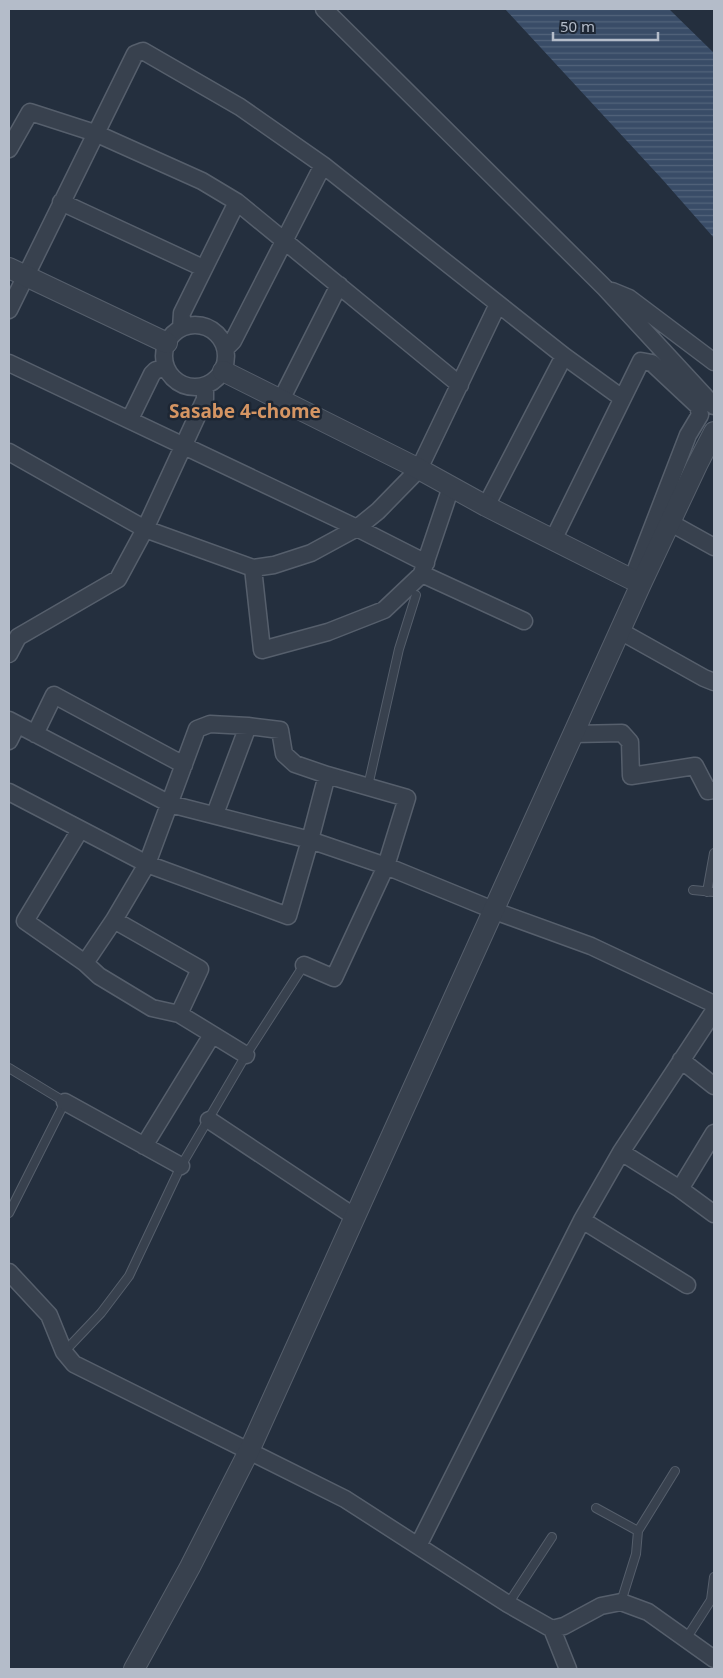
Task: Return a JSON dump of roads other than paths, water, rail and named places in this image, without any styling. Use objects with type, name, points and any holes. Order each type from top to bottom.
[{"type":"street","points":[[324,9],[605,288],[714,406]]},
{"type":"street","points":[[9,310],[17,272],[61,202],[135,54],[143,51],[240,108],[323,165],[564,356],[622,398]]},
{"type":"street","points":[[9,149],[30,112],[94,133],[202,181],[237,202],[460,385]]},
{"type":"street","points":[[226,348],[233,341],[323,165]]},
{"type":"street","points":[[61,202],[203,268]]},
{"type":"street","points":[[181,328],[182,313],[237,202]]},
{"type":"street","points":[[17,272],[167,343]]},
{"type":"street","points":[[281,400],[340,285]]},
{"type":"street","points":[[605,288],[629,298],[714,362]]},
{"type":"street","points":[[9,452],[145,528],[253,568],[274,565],[312,553],[357,528],[378,511],[419,469],[498,304]]},
{"type":"street","points":[[199,325],[219,335],[226,348],[226,364],[223,371],[219,377],[205,386],[196,388],[187,386],[171,376],[166,368],[164,360],[167,343],[181,328],[199,325]]},
{"type":"street","points":[[486,506],[564,356]]},
{"type":"street","points":[[134,1669],[190,1567],[249,1451],[620,631],[688,435],[700,415],[698,406],[652,363],[641,361],[553,540]]},
{"type":"street","points":[[9,363],[357,528],[424,568],[524,621]]},
{"type":"street","points":[[130,419],[152,374],[156,370],[166,368]]},
{"type":"street","points":[[223,371],[419,469],[486,506],[637,582]]},
{"type":"street","points":[[9,654],[18,637],[118,579],[145,528],[205,400],[205,386]]},
{"type":"street","points":[[637,582],[670,522],[714,432]]},
{"type":"street","points":[[416,595],[451,487]]},
{"type":"street","points":[[670,522],[714,547]]},
{"type":"street","points":[[253,568],[262,650],[328,632],[384,610],[424,568]]},
{"type":"street","points":[[620,631],[714,682]]},
{"type":"street","points":[[35,734],[54,695],[184,765]]},
{"type":"street","points":[[9,741],[13,722],[170,804],[215,814],[310,840],[386,866],[494,910],[591,946],[714,1004]]},
{"type":"street","points":[[85,964],[147,864],[197,729],[210,724],[280,730],[284,754],[295,764],[407,798],[386,866],[334,978],[304,965]]},
{"type":"street","points":[[215,814],[248,726]]},
{"type":"street","points":[[574,734],[622,733],[630,742],[631,776],[695,766],[708,791],[714,790]]},
{"type":"street","points":[[9,792],[147,864],[288,916],[327,775]]},
{"type":"street","points":[[80,830],[25,921],[100,976],[152,1008],[178,1014],[246,1055]]},
{"type":"street","points":[[114,920],[200,970],[178,1014]]},
{"type":"street","points":[[418,1546],[582,1220],[621,1152],[714,1011]]},
{"type":"street","points":[[144,1146],[212,1035]]},
{"type":"street","points":[[681,1060],[714,1086]]},
{"type":"street","points":[[65,1102],[181,1166]]},
{"type":"street","points":[[209,1120],[355,1217]]},
{"type":"street","points":[[680,1189],[714,1134]]},
{"type":"street","points":[[621,1152],[680,1189],[714,1214]]},
{"type":"street","points":[[582,1220],[687,1285]]},
{"type":"street","points":[[9,1272],[49,1315],[64,1352],[74,1364],[345,1499],[508,1604],[552,1629],[568,1669]]},
{"type":"street","points":[[552,1629],[564,1626],[601,1606],[621,1602],[648,1612],[714,1659]]},
{"type":"lane","points":[[368,786],[399,649],[416,595]]},
{"type":"lane","points":[[693,890],[711,892],[714,853]]},
{"type":"lane","points":[[64,1352],[101,1313],[129,1276],[181,1166],[246,1055],[304,965]]},
{"type":"lane","points":[[9,1068],[65,1102],[9,1213]]},
{"type":"lane","points":[[621,1602],[636,1554],[638,1531],[676,1471]]},
{"type":"lane","points":[[596,1508],[638,1531]]},
{"type":"lane","points":[[508,1604],[552,1537]]},
{"type":"lane","points":[[686,1638],[710,1600],[714,1577]]},
{"type":"water","points":[[505,9],[669,9],[714,53],[714,238],[662,179]]},
{"type":"district","name":"Sasabe 4-chome","points":[[245,411]]}]
